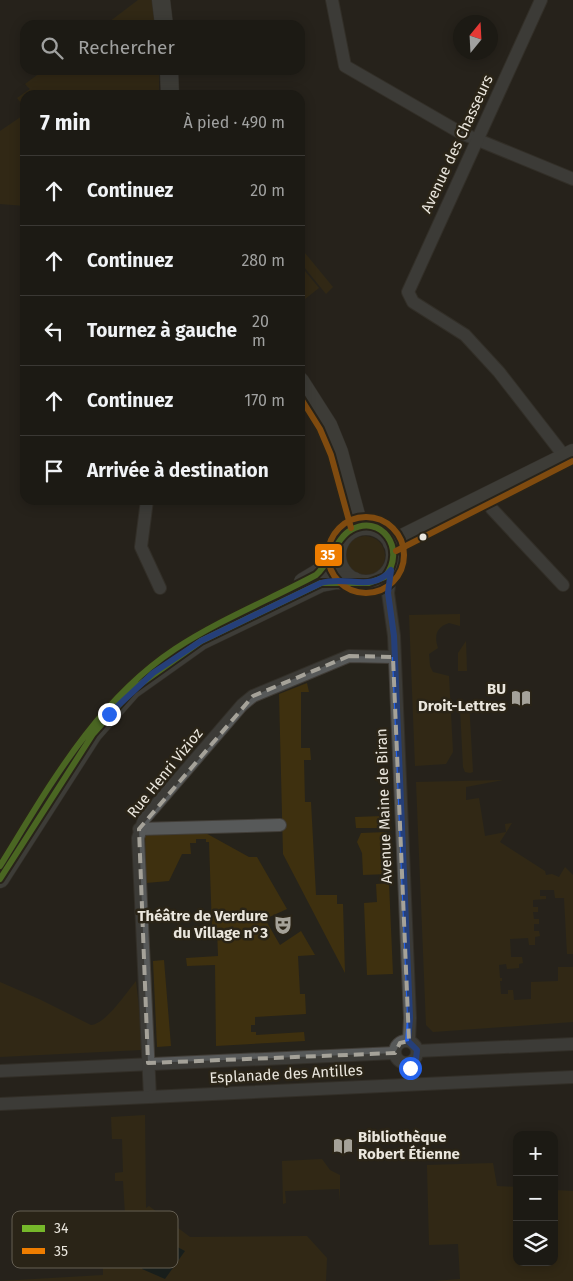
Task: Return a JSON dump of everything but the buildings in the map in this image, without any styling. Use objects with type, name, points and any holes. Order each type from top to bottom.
[{"type":"main road","points":[[161,0],[163,20]]},
{"type":"main road","points":[[169,75],[170,90]]},
{"type":"main road","points":[[305,389],[323,416],[336,443],[359,526]]},
{"type":"main road","points":[[392,543],[570,452]]},
{"type":"main road","points":[[0,866],[87,730],[126,686],[175,648],[316,575],[328,565],[344,535],[359,526],[374,527],[382,530],[392,543],[395,552],[391,570],[386,576],[371,584],[337,580],[321,583],[213,634],[180,654],[132,690],[93,734],[0,879]]},
{"type":"main road","points":[[337,551],[340,569],[354,581]]},
{"type":"street","points":[[332,0],[345,66],[461,133],[573,179]]},
{"type":"street","name":"Avenue des Chasseurs","points":[[541,0],[410,283],[408,292],[413,302],[465,335],[570,452]]},
{"type":"street","points":[[485,497],[492,509],[563,585]]},
{"type":"street","points":[[146,505],[141,547],[160,588]]},
{"type":"street","name":"Avenue Maine de Biran","points":[[391,570],[388,593],[394,636],[393,657],[410,1018],[408,1041]]},
{"type":"street","name":"Rue Henri Vizioz","points":[[150,1097],[139,829],[144,819],[242,705],[253,696],[349,656],[393,657]]},
{"type":"street","points":[[139,829],[280,825]]},
{"type":"street","points":[[408,1041],[416,1046],[417,1051],[416,1059],[410,1063],[400,1062],[395,1053],[400,1043],[408,1041]]},
{"type":"street","points":[[417,1051],[573,1044]]},
{"type":"street","name":"Esplanade des Antilles","points":[[0,1071],[395,1053]]},
{"type":"street","points":[[410,1063],[411,1085]]},
{"type":"street","name":"Esplanade des Antilles","points":[[0,1104],[573,1077]]},
{"type":"highlighted area","points":[[349,656],[393,657],[409,1041],[400,1043],[395,1053],[148,1063],[139,829],[253,696]]},
{"type":"shaded area","points":[[138,0],[152,0],[155,20],[112,20]]},
{"type":"shaded area","points":[[37,75],[159,75],[159,90],[29,90],[30,89],[25,84]]},
{"type":"shaded area","points":[[20,117],[20,206],[0,204],[0,131]]},
{"type":"shaded area","points":[[305,253],[333,287],[326,294],[305,268]]},
{"type":"shaded area","points":[[305,271],[319,288],[305,299]]},
{"type":"shaded area","points":[[369,536],[376,539],[382,545],[385,556],[384,564],[376,573],[369,576],[361,576],[354,573],[346,564],[345,552],[348,545],[357,537]]},
{"type":"shaded area","points":[[460,614],[460,626],[449,623],[441,627],[436,636],[438,648],[429,654],[430,666],[433,672],[449,676],[453,752],[446,764],[415,766],[409,615]]},
{"type":"shaded area","points":[[466,641],[467,671],[458,671],[458,653]]},
{"type":"shaded area","points":[[307,683],[309,692],[301,692],[301,748],[310,748],[311,760],[304,760],[305,802],[311,802],[316,895],[337,895],[337,904],[343,904],[345,973],[283,854],[279,694]]},
{"type":"shaded area","points":[[469,701],[473,772],[470,773],[465,772],[463,767],[460,708],[466,708]]},
{"type":"shaded area","points":[[503,780],[466,787],[466,800],[479,798],[485,836],[506,832],[505,824],[512,823],[500,842],[545,871],[546,875],[552,874],[559,877],[565,867],[573,875],[573,954],[567,954],[564,898],[555,898],[554,890],[540,890],[540,896],[546,896],[546,899],[533,900],[533,907],[538,907],[538,912],[533,912],[534,919],[539,919],[539,924],[534,924],[534,931],[539,931],[540,936],[535,937],[535,945],[529,945],[528,938],[510,939],[511,957],[522,957],[523,963],[519,964],[519,968],[507,969],[506,964],[499,965],[500,978],[502,978],[502,981],[500,981],[501,994],[508,994],[508,990],[513,990],[514,1000],[531,999],[531,982],[558,981],[558,967],[573,967],[573,1022],[433,1032],[426,1025],[416,782]]},
{"type":"shaded area","points":[[382,816],[382,828],[356,828],[355,817]]},
{"type":"shaded area","points":[[202,831],[249,857],[257,857],[287,909],[265,919],[280,945],[301,931],[315,955],[298,956],[300,994],[305,994],[306,1014],[255,1017],[255,1025],[251,1025],[251,1032],[256,1032],[256,1035],[304,1032],[305,1041],[216,1046],[215,965],[187,966],[186,958],[218,956],[217,929],[212,929],[209,842],[206,842],[206,839],[196,839],[196,843],[190,843],[191,854],[182,854],[169,881],[146,883],[145,834]]},
{"type":"shaded area","points":[[387,832],[388,874],[363,875],[362,853],[357,842],[361,833]]},
{"type":"shaded area","points":[[389,883],[393,974],[367,975],[364,903],[377,902],[376,884]]},
{"type":"shaded area","points":[[164,960],[171,1046],[157,1047],[153,961]]},
{"type":"shaded area","points":[[136,981],[143,1043],[141,1050],[0,1057],[0,982],[91,1025],[109,1014]]},
{"type":"shaded area","points":[[145,1115],[146,1208],[149,1206],[156,1211],[125,1211],[123,1181],[115,1181],[115,1173],[123,1172],[122,1139],[112,1139],[111,1117]]},
{"type":"shaded area","points":[[322,1159],[330,1170],[340,1175],[340,1201],[339,1189],[285,1191],[286,1203],[283,1204],[282,1161]]},
{"type":"shaded area","points":[[493,1163],[497,1186],[513,1187],[513,1266],[558,1266],[558,1190],[573,1191],[573,1281],[433,1281],[460,1279],[458,1244],[429,1245],[427,1165]]},
{"type":"shaded area","points":[[178,1228],[190,1237],[307,1236],[327,1258],[326,1281],[0,1281],[103,1275],[103,1268],[178,1268]]},
{"type":"shaded area","points":[[178,1247],[185,1251],[178,1261]]},
{"type":"shaded area","points":[[142,1268],[173,1268],[165,1279]]},
{"type":"transit line","name":"35","points":[[305,405],[320,429],[331,455],[351,528]]},
{"type":"transit line","name":"35","points":[[396,551],[573,461]]},
{"type":"transit line","name":"35","points":[[366,517],[380,520],[393,528],[401,541],[404,555],[401,569],[393,582],[380,590],[366,593],[352,590],[339,582],[331,569],[328,555],[331,541],[339,528],[352,520],[366,517]]},
{"type":"transit line","name":"34","points":[[0,866],[76,748],[97,720],[147,670],[175,649],[209,629],[316,575],[342,538],[351,530],[362,526],[372,526],[381,530],[388,537],[392,545],[393,555],[391,566],[385,577],[369,583],[321,583],[201,641],[132,690],[93,734],[0,879]]},
{"type":"place","name":"BU Droit-Lettres","points":[[521,698]]},
{"type":"place","name":"Théâtre de Verdure du Village n°3","points":[[283,925]]},
{"type":"place","name":"Bibliothèque Robert Étienne","points":[[343,1146]]},
{"type":"route","points":[[109,714],[132,690],[153,673],[201,641],[321,583],[337,580],[371,584],[379,581],[391,570],[388,593],[394,636],[393,657],[400,771],[400,810],[410,1018],[408,1041],[416,1046],[417,1050],[416,1059],[410,1063],[410,1068]]}]
